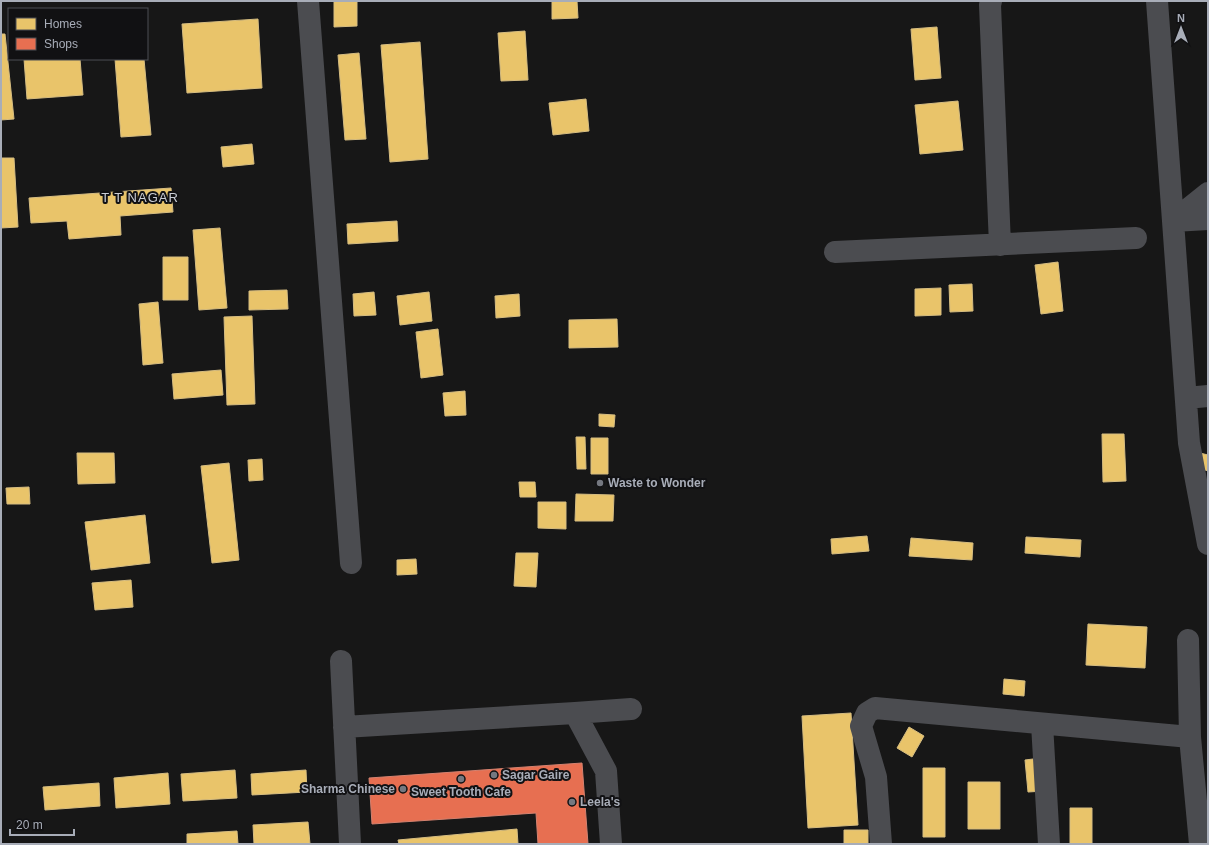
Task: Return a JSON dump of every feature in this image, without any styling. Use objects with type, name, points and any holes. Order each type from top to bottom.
[{"type":"street","points":[[308,1],[350,563]]},
{"type":"street","points":[[991,1],[1000,245]]},
{"type":"street","points":[[1158,1],[1186,398],[1199,445],[1208,544]]},
{"type":"street","points":[[1173,221],[1208,193]]},
{"type":"street","points":[[1173,221],[1208,219]]},
{"type":"street","points":[[835,252],[1136,238]]},
{"type":"street","points":[[1186,398],[1208,396]]},
{"type":"street","points":[[1188,640],[1190,737],[1200,844]]},
{"type":"street","points":[[341,661],[350,844]]},
{"type":"street","points":[[881,844],[876,776],[862,726],[867,713],[875,708],[1190,737]]},
{"type":"street","points":[[344,727],[631,709]]},
{"type":"street","points":[[575,713],[606,771],[611,844]]},
{"type":"street","points":[[1042,724],[1050,844]]},
{"type":"building: Homes","points":[[334,1],[357,1],[357,26],[334,27]]},
{"type":"building: Homes","points":[[552,1],[577,1],[578,18],[552,19]]},
{"type":"building: Homes","points":[[258,19],[262,88],[187,93],[182,24]]},
{"type":"building: Homes","points":[[937,27],[941,78],[915,80],[911,29]]},
{"type":"building: Homes","points":[[525,31],[528,80],[501,81],[498,33]]},
{"type":"building: Homes","points":[[1,34],[5,34],[14,119],[1,120]]},
{"type":"building: Homes","points":[[420,42],[428,159],[390,162],[381,45]]},
{"type":"building: Homes","points":[[359,53],[366,139],[345,140],[338,55]]},
{"type":"building: Homes","points":[[24,60],[80,60],[83,95],[27,99]]},
{"type":"building: Homes","points":[[115,60],[144,60],[151,135],[121,137]]},
{"type":"building: Homes","points":[[586,99],[589,131],[553,135],[549,103]]},
{"type":"building: Homes","points":[[958,101],[963,150],[920,154],[915,105]]},
{"type":"building: Homes","points":[[252,144],[254,164],[223,167],[221,147]]},
{"type":"building: Homes","points":[[1,158],[14,158],[18,227],[1,228]]},
{"type":"building: Homes","points":[[171,188],[173,212],[120,216],[121,235],[69,239],[67,221],[31,223],[29,198]]},
{"type":"building: Homes","points":[[397,221],[398,241],[348,244],[347,224]]},
{"type":"building: Homes","points":[[220,228],[227,308],[199,310],[193,230]]},
{"type":"building: Homes","points":[[163,257],[188,257],[188,300],[163,300]]},
{"type":"building: Homes","points":[[1058,262],[1063,311],[1041,314],[1035,265]]},
{"type":"building: Homes","points":[[972,284],[973,311],[950,312],[949,285]]},
{"type":"building: Homes","points":[[941,288],[941,315],[915,316],[915,289]]},
{"type":"building: Homes","points":[[287,290],[288,309],[249,310],[249,291]]},
{"type":"building: Homes","points":[[374,292],[376,315],[354,316],[353,294]]},
{"type":"building: Homes","points":[[429,292],[432,321],[400,325],[397,296]]},
{"type":"building: Homes","points":[[519,294],[520,316],[496,318],[495,296]]},
{"type":"building: Homes","points":[[158,302],[163,363],[143,365],[139,304]]},
{"type":"building: Homes","points":[[252,316],[255,404],[227,405],[224,317]]},
{"type":"building: Homes","points":[[617,319],[618,347],[569,348],[569,320]]},
{"type":"building: Homes","points":[[438,329],[443,375],[421,378],[416,332]]},
{"type":"building: Homes","points":[[221,370],[223,395],[174,399],[172,374]]},
{"type":"building: Homes","points":[[465,391],[466,415],[445,416],[443,393]]},
{"type":"building: Homes","points":[[599,414],[615,415],[614,427],[599,426]]},
{"type":"building: Homes","points":[[1102,434],[1124,434],[1126,481],[1103,482]]},
{"type":"building: Homes","points":[[576,437],[585,437],[586,469],[577,469]]},
{"type":"building: Homes","points":[[591,438],[608,438],[608,474],[591,474]]},
{"type":"building: Homes","points":[[77,453],[114,453],[115,483],[78,484]]},
{"type":"building: Homes","points":[[1200,453],[1208,455],[1208,471],[1196,467]]},
{"type":"building: Homes","points":[[262,459],[263,480],[249,481],[248,460]]},
{"type":"building: Homes","points":[[229,463],[239,560],[212,563],[201,466]]},
{"type":"building: Homes","points":[[519,482],[535,482],[536,497],[520,497]]},
{"type":"building: Homes","points":[[29,487],[30,504],[7,504],[6,488]]},
{"type":"building: Homes","points":[[576,494],[614,495],[613,521],[575,521]]},
{"type":"building: Homes","points":[[538,502],[566,502],[566,529],[538,528]]},
{"type":"building: Homes","points":[[145,515],[150,563],[91,570],[85,522]]},
{"type":"building: Homes","points":[[867,536],[869,551],[832,554],[831,539]]},
{"type":"building: Homes","points":[[1026,537],[1081,540],[1080,557],[1025,553]]},
{"type":"building: Homes","points":[[911,538],[973,543],[972,560],[909,556]]},
{"type":"building: Homes","points":[[516,553],[538,553],[536,587],[514,586]]},
{"type":"building: Homes","points":[[416,559],[417,574],[397,575],[397,560]]},
{"type":"building: Homes","points":[[131,580],[133,607],[95,610],[92,583]]},
{"type":"building: Homes","points":[[1088,624],[1147,627],[1145,668],[1086,665]]},
{"type":"building: Homes","points":[[1004,679],[1025,681],[1024,696],[1003,694]]},
{"type":"building: Homes","points":[[851,713],[858,825],[808,828],[802,716]]},
{"type":"building: Homes","points":[[909,727],[924,736],[912,757],[897,748]]},
{"type":"building: Homes","points":[[1041,758],[1044,791],[1028,792],[1025,760]]},
{"type":"building: Homes","points":[[923,768],[945,768],[945,837],[923,837]]},
{"type":"building: Homes","points":[[235,770],[237,798],[183,801],[181,774]]},
{"type":"building: Homes","points":[[306,770],[307,792],[252,795],[251,774]]},
{"type":"building: Homes","points":[[168,773],[170,804],[116,808],[114,778]]},
{"type":"building: Homes","points":[[968,782],[1000,782],[1000,829],[968,829]]},
{"type":"building: Homes","points":[[99,783],[100,806],[45,810],[43,787]]},
{"type":"building: Homes","points":[[1070,808],[1092,808],[1092,844],[1070,844]]},
{"type":"building: Homes","points":[[308,822],[310,844],[254,844],[253,825]]},
{"type":"building: Homes","points":[[517,829],[518,844],[399,844],[398,840]]},
{"type":"building: Homes","points":[[844,830],[868,830],[868,844],[844,844]]},
{"type":"building: Homes","points":[[237,831],[238,844],[187,844],[187,834]]},
{"type":"building: Shops","points":[[582,763],[588,844],[538,844],[536,813],[372,824],[369,778]]},
{"type":"place","name":"Waste to Wonder","points":[[600,483]]},
{"type":"place","name":"Sagar Gaire","points":[[494,775]]},
{"type":"place","name":"Sweet Tooth Cafe","points":[[461,779]]},
{"type":"place","name":"Sharma Chinese","points":[[403,789]]},
{"type":"place","name":"Leela's","points":[[572,802]]},
{"type":"district","name":"T T NAGAR","points":[[140,197]]}]
